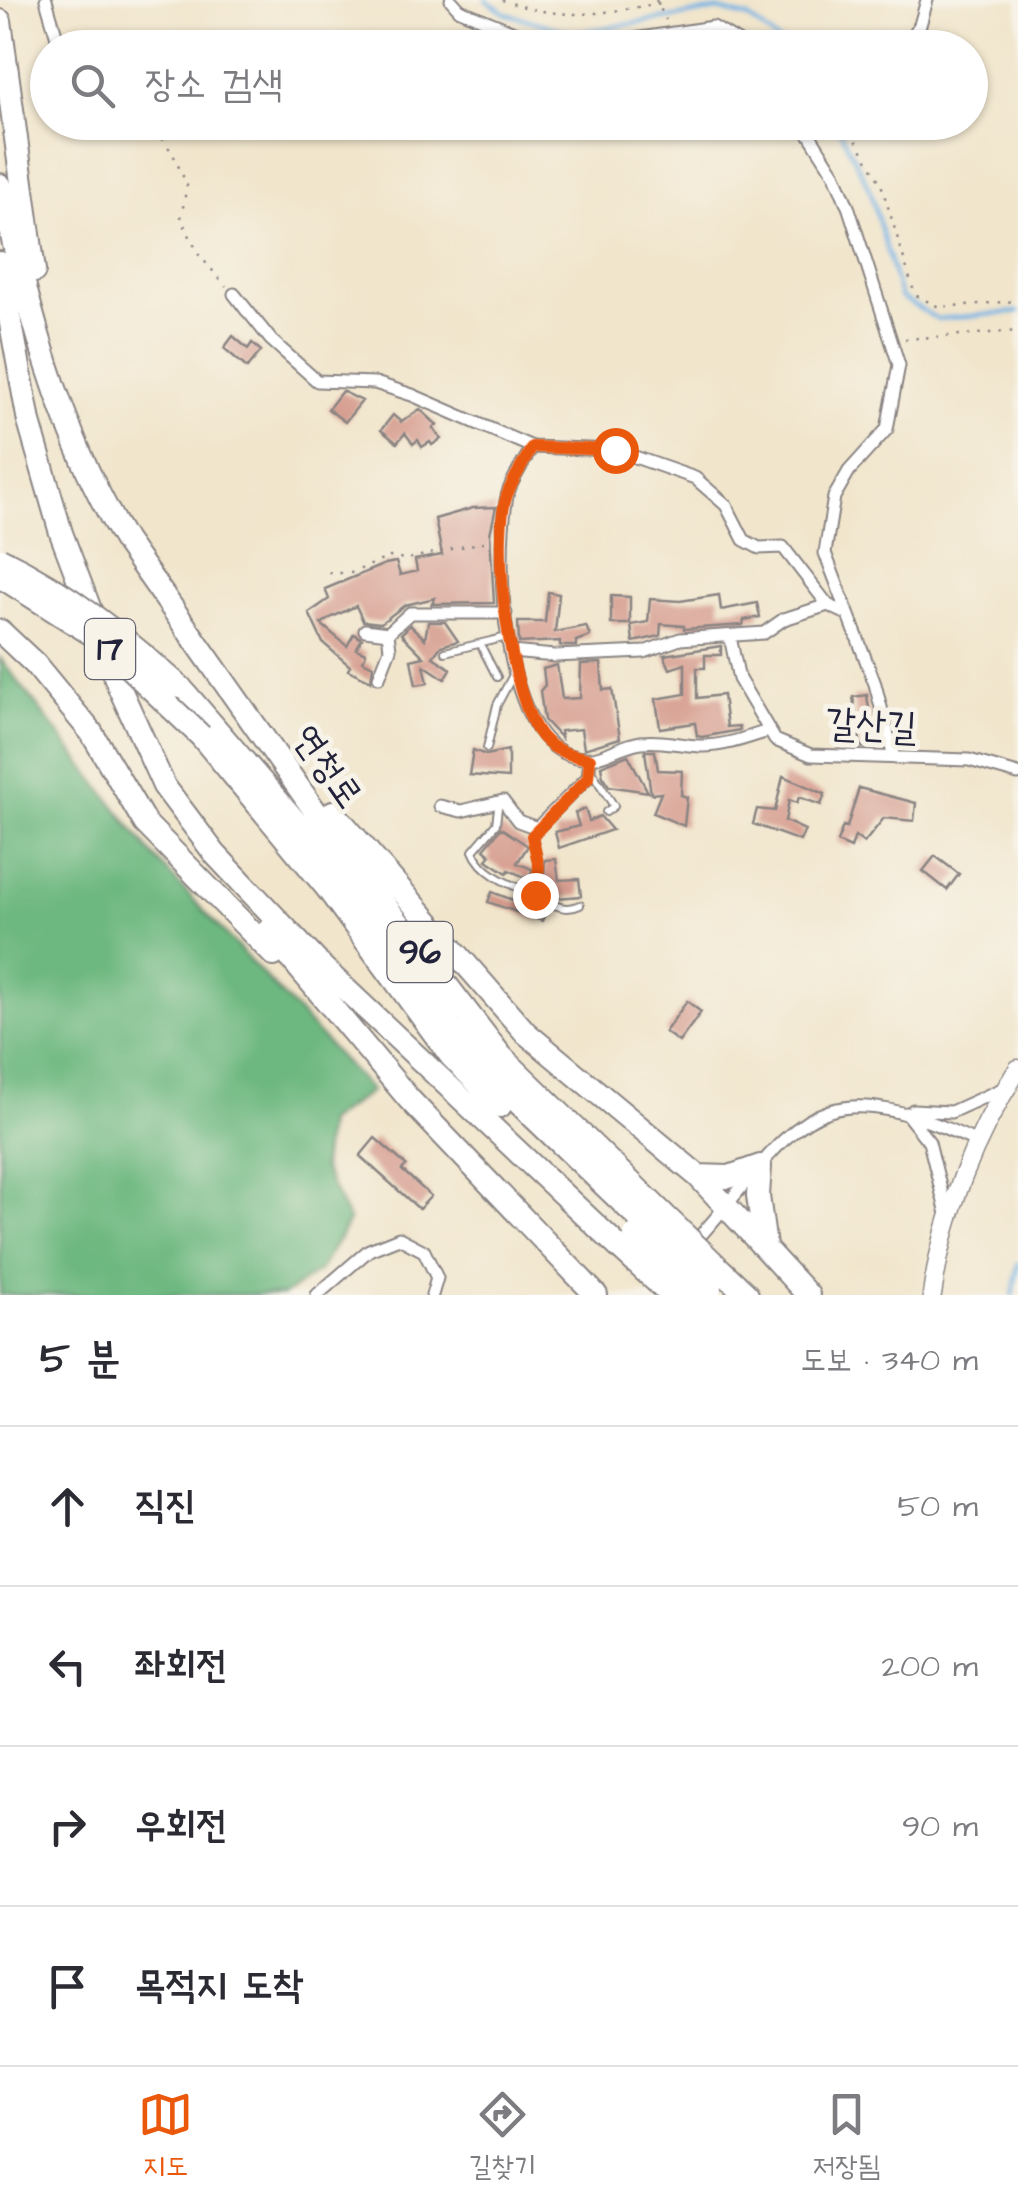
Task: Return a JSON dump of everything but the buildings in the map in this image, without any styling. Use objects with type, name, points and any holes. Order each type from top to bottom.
[{"type":"highway","points":[[0,21],[23,204],[60,397]]},
{"type":"highway","name":"연청로","points":[[0,185],[30,317],[100,500],[344,852],[641,1230],[670,1295]]},
{"type":"highway","name":"연청로","points":[[0,263],[29,422],[61,532],[120,690],[164,786],[215,854],[322,967],[712,1287],[747,1295]]},
{"type":"highway","points":[[0,327],[29,422]]},
{"type":"highway","name":"연청로","points":[[2,572],[68,596],[130,642],[180,688],[327,858],[450,1026],[500,1085],[641,1230]]},
{"type":"highway","name":"연청로","points":[[2,572],[98,638],[200,736],[327,888],[451,1056],[641,1230]]},
{"type":"highway","points":[[0,632],[34,664],[90,732],[145,823],[341,1020]]},
{"type":"highway","points":[[211,662],[356,840],[526,1032],[698,1176],[808,1295]]},
{"type":"highway","points":[[164,786],[204,851],[341,1020],[579,1287],[596,1295]]},
{"type":"highway","points":[[698,1176],[729,1178],[760,1166],[758,1196],[765,1246]]},
{"type":"highway","points":[[641,1230],[712,1287]]},
{"type":"main road","points":[[932,1295],[947,1216],[977,1142],[1018,1069]]},
{"type":"street","points":[[46,0],[55,30]]},
{"type":"street","points":[[451,0],[460,10],[509,30]]},
{"type":"street","points":[[917,30],[926,1]]},
{"type":"street","points":[[693,30],[718,30]]},
{"type":"street","points":[[816,140],[849,208],[899,366],[887,428],[849,471],[827,518],[825,553],[845,613],[876,684],[894,758]]},
{"type":"street","points":[[234,294],[247,310]]},
{"type":"street","points":[[234,294],[270,340],[318,381],[375,384],[412,395],[532,447],[615,450],[696,478],[726,505],[744,540],[759,548],[783,547],[828,605],[845,613]]},
{"type":"street","points":[[532,447],[506,498],[504,540],[506,613],[514,672],[538,733],[569,755],[590,764],[636,743],[663,740],[700,746],[736,742],[768,731],[739,679],[730,637]]},
{"type":"street","points":[[511,652],[555,656],[644,652],[680,639],[764,633],[784,619],[828,605]]},
{"type":"street","points":[[365,630],[388,633],[410,613],[506,613]]},
{"type":"street","points":[[379,677],[390,649],[388,633]]},
{"type":"street","name":"갈산길","points":[[768,731],[775,740],[811,755],[969,760],[1018,774]]},
{"type":"street","points":[[440,806],[462,811],[499,800],[518,821],[538,828],[588,778],[590,764]]},
{"type":"street","points":[[646,1295],[794,1130],[822,1112],[862,1103],[952,1112],[1006,1087]]},
{"type":"street","points":[[904,1110],[977,1142]]},
{"type":"street","points":[[904,1110],[930,1142],[947,1216]]},
{"type":"street","points":[[317,1295],[370,1250],[399,1238],[424,1252],[436,1278],[432,1295]]},
{"type":"lane","points":[[445,652],[509,637]]},
{"type":"lane","points":[[480,644],[497,677]]},
{"type":"lane","points":[[487,748],[497,706],[514,672]]},
{"type":"lane","points":[[590,764],[614,806],[606,812]]},
{"type":"lane","points":[[499,800],[496,824],[474,851],[475,858],[495,876],[555,906],[580,906]]},
{"type":"lane","points":[[535,895],[539,867],[532,836],[538,828]]},
{"type":"path","points":[[502,0],[542,14],[577,18],[658,2],[668,27]]},
{"type":"path","points":[[163,140],[187,184],[181,218],[193,242],[234,294]]},
{"type":"path","points":[[856,140],[880,184],[915,296],[938,307],[1018,302]]},
{"type":"path","points":[[892,340],[1018,331]]},
{"type":"path","points":[[329,573],[351,573],[390,558],[407,559],[478,540],[504,540]]},
{"type":"green space","points":[[0,658],[154,857],[371,1091],[327,1122],[322,1167],[349,1221],[320,1270],[284,1295],[0,1295]]},
{"type":"waterway","points":[[486,0],[505,13],[563,30]]},
{"type":"waterway","points":[[592,30],[719,10],[749,18],[764,30]]},
{"type":"waterway","points":[[844,140],[869,187],[900,297],[937,319],[1018,312]]},
{"type":"waterway","points":[[1013,1295],[1018,1264]]},
{"type":"route","points":[[535,895],[539,867],[532,836],[588,778],[590,759],[569,755],[538,733],[517,684],[504,583],[506,498],[532,447],[615,450]]}]
